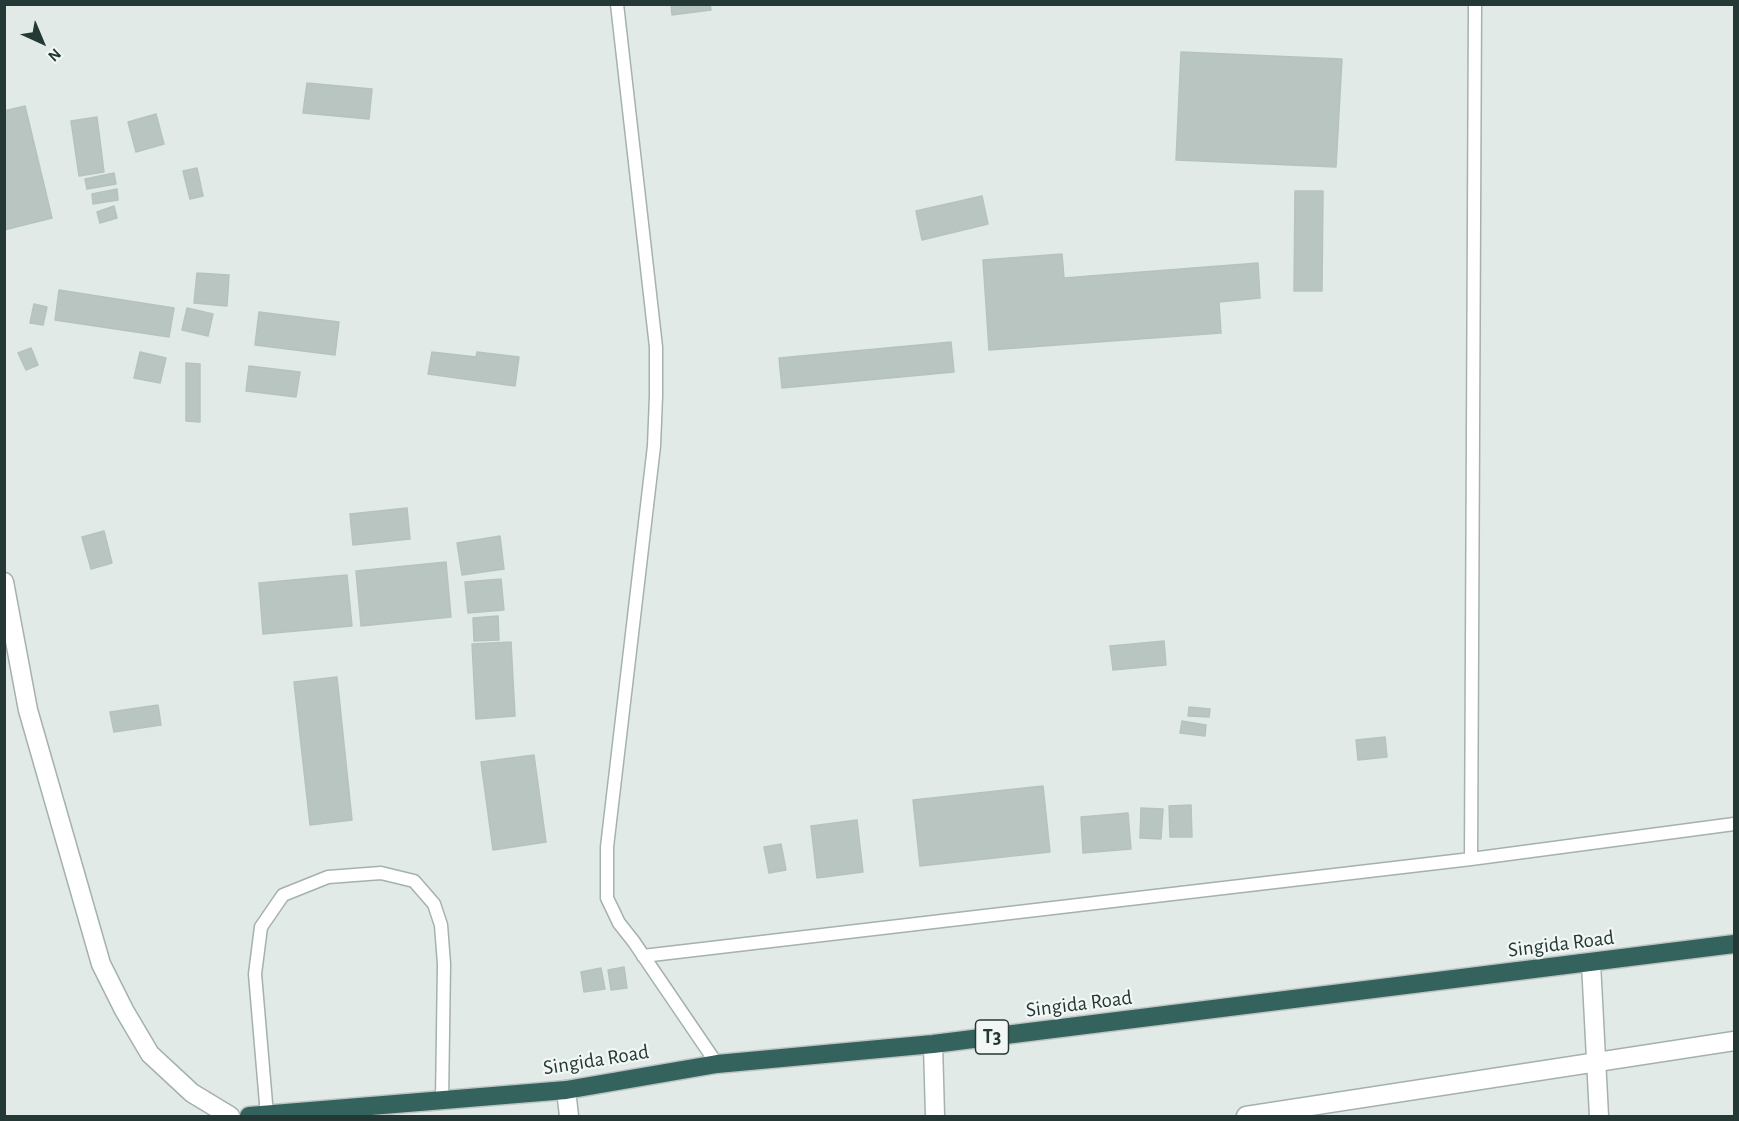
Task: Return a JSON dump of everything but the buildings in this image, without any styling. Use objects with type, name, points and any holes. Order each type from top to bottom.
[{"type":"highway","name":"Singida Road","points":[[249,1116],[326,1113],[442,1100],[566,1090],[717,1064],[933,1044],[1734,944]]},
{"type":"street","points":[[4,582],[28,710],[101,963],[124,1010],[150,1054],[192,1093],[230,1116]]},
{"type":"street","points":[[1591,963],[1599,1116]]},
{"type":"street","points":[[1246,1116],[1316,1111],[1596,1062],[1734,1041]]},
{"type":"street","points":[[933,1044],[934,1116]]},
{"type":"street","points":[[566,1090],[569,1116]]},
{"type":"lane","points":[[616,4],[656,347],[656,396],[654,446],[607,847],[607,898],[619,922],[717,1064]]},
{"type":"lane","points":[[1471,859],[1475,4]]},
{"type":"lane","points":[[643,956],[1471,859],[1734,824]]},
{"type":"lane","points":[[267,1115],[255,974],[261,927],[283,895],[328,877],[381,873],[403,878],[414,881],[434,904],[441,925],[444,964],[442,1100]]}]
